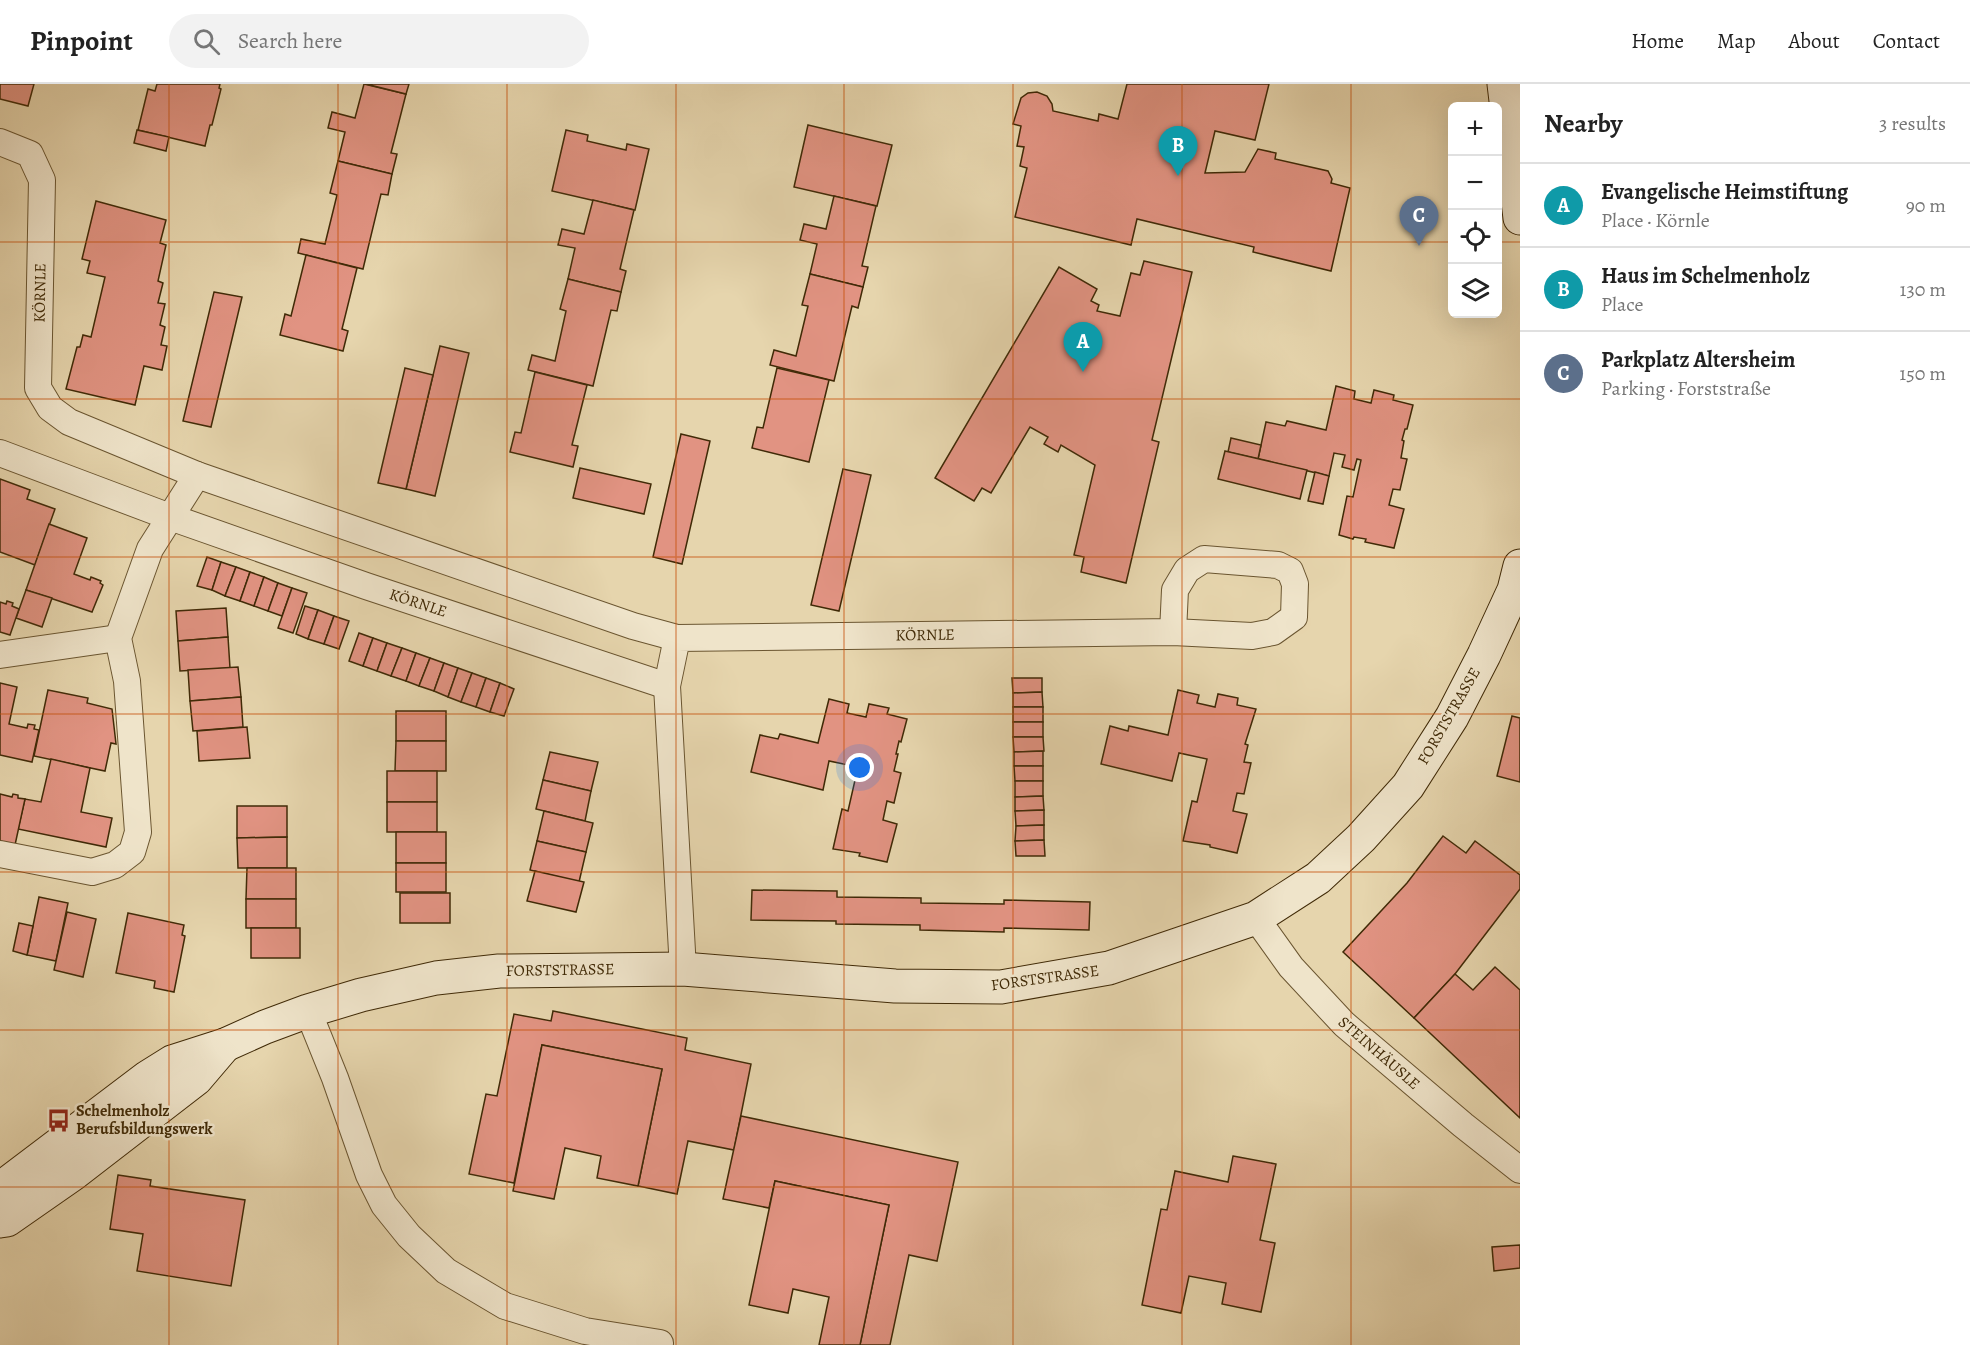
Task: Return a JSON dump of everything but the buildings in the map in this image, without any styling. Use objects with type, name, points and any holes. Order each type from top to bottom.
[{"type":"street","points":[[1504,84],[1520,218]]},
{"type":"street","name":"KÖRNLE","points":[[0,142],[30,154],[42,180],[38,388],[50,408],[69,422],[197,475],[633,626],[676,638],[1173,632],[1252,636],[1273,632],[1294,617],[1295,584],[1290,572],[1278,565],[1204,559],[1187,570],[1175,590],[1173,632]]},
{"type":"street","name":"KÖRNLE","points":[[0,453],[170,517],[366,586],[667,686]]},
{"type":"street","points":[[0,854],[92,872],[115,865],[132,852],[138,831],[127,681],[118,638],[150,549],[197,475]]},
{"type":"street","name":"FORSTSTRASSE","points":[[0,1189],[148,1077],[172,1062],[225,1045],[308,1011],[361,995],[436,978],[499,971],[684,969],[895,986],[1001,987],[1109,968],[1256,918],[1318,878],[1361,837],[1407,786],[1452,717],[1518,582]]},
{"type":"street","points":[[0,656],[118,638]]},
{"type":"street","points":[[676,638],[667,686],[684,969]]},
{"type":"street","name":"STEINHÄUSLE","points":[[1256,918],[1291,967],[1344,1024],[1520,1170]]},
{"type":"street","points":[[308,1011],[335,1078],[369,1175],[384,1205],[409,1236],[446,1271],[506,1306],[585,1331],[660,1343]]},
{"type":"street","name":"FORSTSTRASSE","points":[[0,1221],[7,1220],[73,1174],[167,1102],[196,1079],[225,1045]]},
{"type":"place","name":"Haus im Schelmenholz","points":[[1178,176]]},
{"type":"place","name":"Parkplatz Altersheim","points":[[1419,246]]},
{"type":"place","name":"Evangelische Heimstiftung","points":[[1083,372]]},
{"type":"place","name":"Schelmenholz Berufsbildungswerk","points":[[58,1120]]}]
